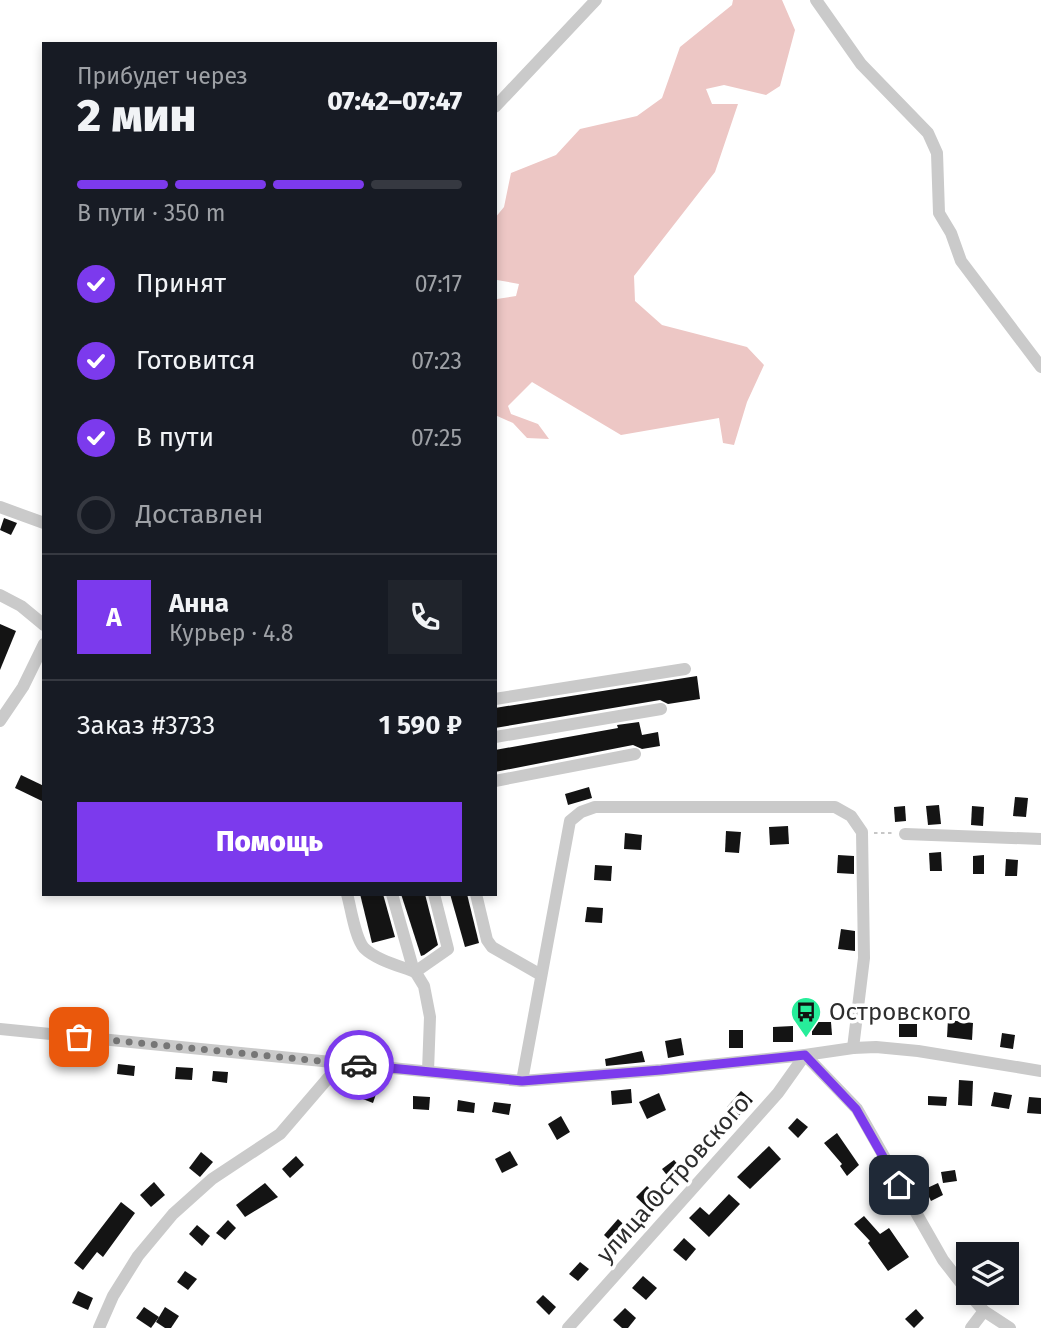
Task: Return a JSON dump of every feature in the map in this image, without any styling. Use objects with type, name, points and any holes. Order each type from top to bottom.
[{"type":"street","points":[[497,105],[596,0]]},
{"type":"street","points":[[816,0],[861,64],[928,133],[937,153],[939,213],[951,233],[961,261],[1041,367]]},
{"type":"street","points":[[0,507],[42,522]]},
{"type":"street","points":[[0,595],[21,606],[42,623]]},
{"type":"street","points":[[0,722],[23,687],[42,648]]},
{"type":"street","points":[[497,699],[685,669]]},
{"type":"street","points":[[497,737],[662,709]]},
{"type":"street","points":[[497,781],[635,754]]},
{"type":"street","points":[[522,1081],[570,821],[587,809],[835,807],[851,816],[862,832],[864,958],[853,1048]]},
{"type":"street","points":[[905,834],[1041,839]]},
{"type":"street","points":[[348,896],[359,940],[364,948],[415,972]]},
{"type":"street","points":[[393,896],[407,951],[424,986],[430,1017],[428,1072]]},
{"type":"street","points":[[415,972],[448,949],[435,896]]},
{"type":"street","points":[[476,896],[487,940],[492,947],[541,975]]},
{"type":"street","points":[[0,1029],[522,1081],[661,1070],[853,1048],[918,1051],[1041,1071]]},
{"type":"street","points":[[805,1055],[856,1109],[943,1260],[956,1277]]},
{"type":"street","name":"улица Островского","points":[[568,1328],[778,1093],[805,1055]]},
{"type":"street","points":[[99,1328],[113,1296],[138,1256],[173,1214],[212,1179],[280,1134],[341,1063]]},
{"type":"street","points":[[979,1305],[1010,1328]]},
{"type":"street","points":[[971,1328],[984,1311]]},
{"type":"path","points":[[862,832],[905,834]]},
{"type":"shaded area","points":[[733,0],[782,0],[795,30],[780,86],[766,95],[724,85],[706,89],[712,104],[738,104],[715,172],[634,276],[635,301],[662,325],[747,347],[764,365],[747,402],[734,445],[723,443],[719,418],[621,435],[532,382],[508,406],[511,414],[538,424],[549,439],[527,438],[513,423],[497,416],[497,299],[516,296],[519,284],[497,280],[497,216],[504,207],[511,173],[556,155],[580,129],[637,116],[662,98],[680,47],[732,5]]},
{"type":"building","points":[[4,518],[17,523],[11,535],[0,530]]},
{"type":"building","points":[[0,624],[16,631],[0,670]]},
{"type":"building","points":[[697,676],[700,699],[668,704],[660,700],[497,728],[497,708]]},
{"type":"building","points":[[639,722],[642,735],[658,732],[660,746],[642,749],[633,745],[497,772],[497,750],[618,728],[617,725]]},
{"type":"building","points":[[21,775],[42,785],[42,801],[15,788]]},
{"type":"building","points":[[589,787],[592,798],[568,805],[565,794]]},
{"type":"building","points":[[1015,797],[1028,798],[1026,817],[1013,816]]},
{"type":"building","points":[[939,805],[941,824],[928,825],[926,806]]},
{"type":"building","points":[[905,806],[906,821],[895,822],[894,807]]},
{"type":"building","points":[[972,806],[984,807],[983,826],[971,825]]},
{"type":"building","points":[[788,826],[789,844],[770,845],[769,827]]},
{"type":"building","points":[[726,831],[741,832],[739,853],[725,852]]},
{"type":"building","points":[[625,833],[642,835],[641,850],[624,849]]},
{"type":"building","points":[[941,852],[942,871],[930,871],[929,853]]},
{"type":"building","points":[[838,855],[854,856],[854,874],[837,873]]},
{"type":"building","points":[[984,855],[984,874],[973,874],[973,856]]},
{"type":"building","points":[[1006,859],[1018,860],[1017,876],[1005,876]]},
{"type":"building","points":[[595,865],[612,866],[611,881],[594,880]]},
{"type":"building","points":[[360,896],[384,896],[395,937],[372,943]]},
{"type":"building","points":[[402,896],[426,896],[438,945],[421,956]]},
{"type":"building","points":[[451,896],[467,896],[479,943],[465,947]]},
{"type":"building","points":[[587,907],[603,908],[602,923],[585,922]]},
{"type":"building","points":[[841,929],[855,931],[855,951],[838,949]]},
{"type":"building","points":[[948,1020],[973,1023],[972,1040],[947,1037]]},
{"type":"building","points":[[812,1022],[831,1022],[832,1035],[812,1035]]},
{"type":"building","points":[[899,1024],[917,1024],[917,1037],[899,1037]]},
{"type":"building","points":[[793,1026],[793,1042],[773,1042],[773,1027]]},
{"type":"building","points":[[729,1030],[743,1030],[743,1048],[729,1048]]},
{"type":"building","points":[[1002,1033],[1015,1035],[1013,1049],[1000,1047]]},
{"type":"building","points":[[681,1038],[684,1055],[668,1058],[665,1041]]},
{"type":"building","points":[[642,1051],[645,1062],[606,1066],[605,1059]]},
{"type":"building","points":[[118,1064],[135,1066],[134,1076],[117,1074]]},
{"type":"building","points":[[176,1067],[193,1068],[192,1080],[175,1079]]},
{"type":"building","points":[[213,1071],[228,1072],[227,1083],[212,1081]]},
{"type":"building","points":[[959,1080],[973,1081],[972,1106],[958,1105]]},
{"type":"building","points":[[359,1084],[377,1091],[373,1103],[355,1096]]},
{"type":"building","points":[[631,1089],[632,1103],[612,1105],[611,1091]]},
{"type":"building","points":[[741,1091],[753,1101],[738,1117],[727,1107]]},
{"type":"building","points":[[994,1092],[1012,1095],[1009,1109],[991,1106]]},
{"type":"building","points":[[659,1093],[666,1110],[647,1119],[639,1102]]},
{"type":"building","points":[[413,1096],[430,1097],[429,1110],[413,1109]]},
{"type":"building","points":[[928,1096],[947,1097],[946,1106],[928,1105]]},
{"type":"building","points":[[1029,1097],[1041,1098],[1041,1114],[1027,1113]]},
{"type":"building","points":[[458,1100],[475,1103],[474,1113],[457,1111]]},
{"type":"building","points":[[494,1102],[511,1104],[509,1115],[492,1112]]},
{"type":"building","points":[[561,1116],[570,1132],[557,1140],[548,1124]]},
{"type":"building","points":[[797,1118],[808,1127],[798,1138],[788,1128]]},
{"type":"building","points":[[837,1133],[859,1165],[847,1176],[840,1166],[842,1164],[824,1143]]},
{"type":"building","points":[[769,1146],[781,1159],[750,1189],[737,1177]]},
{"type":"building","points":[[510,1151],[518,1165],[502,1173],[495,1159]]},
{"type":"building","points":[[201,1152],[213,1162],[200,1177],[189,1168]]},
{"type":"building","points":[[296,1156],[304,1165],[290,1178],[282,1169]]},
{"type":"building","points":[[674,1160],[686,1174],[674,1184],[662,1169]]},
{"type":"building","points":[[955,1170],[957,1181],[943,1183],[941,1172]]},
{"type":"building","points":[[154,1182],[165,1195],[151,1207],[140,1195]]},
{"type":"building","points":[[265,1183],[278,1197],[245,1217],[236,1205]]},
{"type":"building","points":[[938,1183],[943,1195],[931,1201],[925,1189]]},
{"type":"building","points":[[647,1186],[662,1201],[652,1212],[636,1197]]},
{"type":"building","points":[[729,1194],[740,1204],[709,1237],[689,1218],[700,1207],[709,1215]]},
{"type":"building","points":[[121,1202],[135,1213],[103,1257],[97,1252],[83,1270],[74,1263]]},
{"type":"building","points":[[864,1216],[880,1234],[889,1228],[909,1257],[888,1271],[868,1243],[870,1241],[854,1224]]},
{"type":"building","points":[[618,1219],[633,1233],[619,1249],[604,1235]]},
{"type":"building","points":[[228,1220],[236,1228],[225,1240],[216,1233]]},
{"type":"building","points":[[197,1225],[210,1236],[202,1246],[189,1234]]},
{"type":"building","points":[[684,1238],[696,1249],[686,1261],[673,1250]]},
{"type":"building","points":[[580,1262],[589,1269],[578,1281],[569,1274]]},
{"type":"building","points":[[185,1271],[197,1279],[188,1290],[177,1282]]},
{"type":"building","points":[[643,1276],[657,1288],[646,1300],[632,1288]]},
{"type":"building","points":[[78,1291],[93,1298],[88,1310],[72,1303]]},
{"type":"building","points":[[543,1295],[556,1307],[549,1315],[536,1302]]},
{"type":"building","points":[[144,1307],[159,1317],[151,1328],[136,1318]]},
{"type":"building","points":[[165,1307],[179,1316],[171,1328],[165,1328],[156,1322]]},
{"type":"building","points":[[625,1308],[636,1318],[628,1328],[622,1328],[613,1320]]},
{"type":"building","points":[[916,1309],[924,1318],[914,1328],[905,1319]]},
{"type":"way so far","points":[[79,1037],[359,1065]]},
{"type":"place","name":"Островского","points":[[806,1039]]},
{"type":"route","points":[[359,1065],[522,1081],[805,1055],[856,1109],[899,1185]]}]
